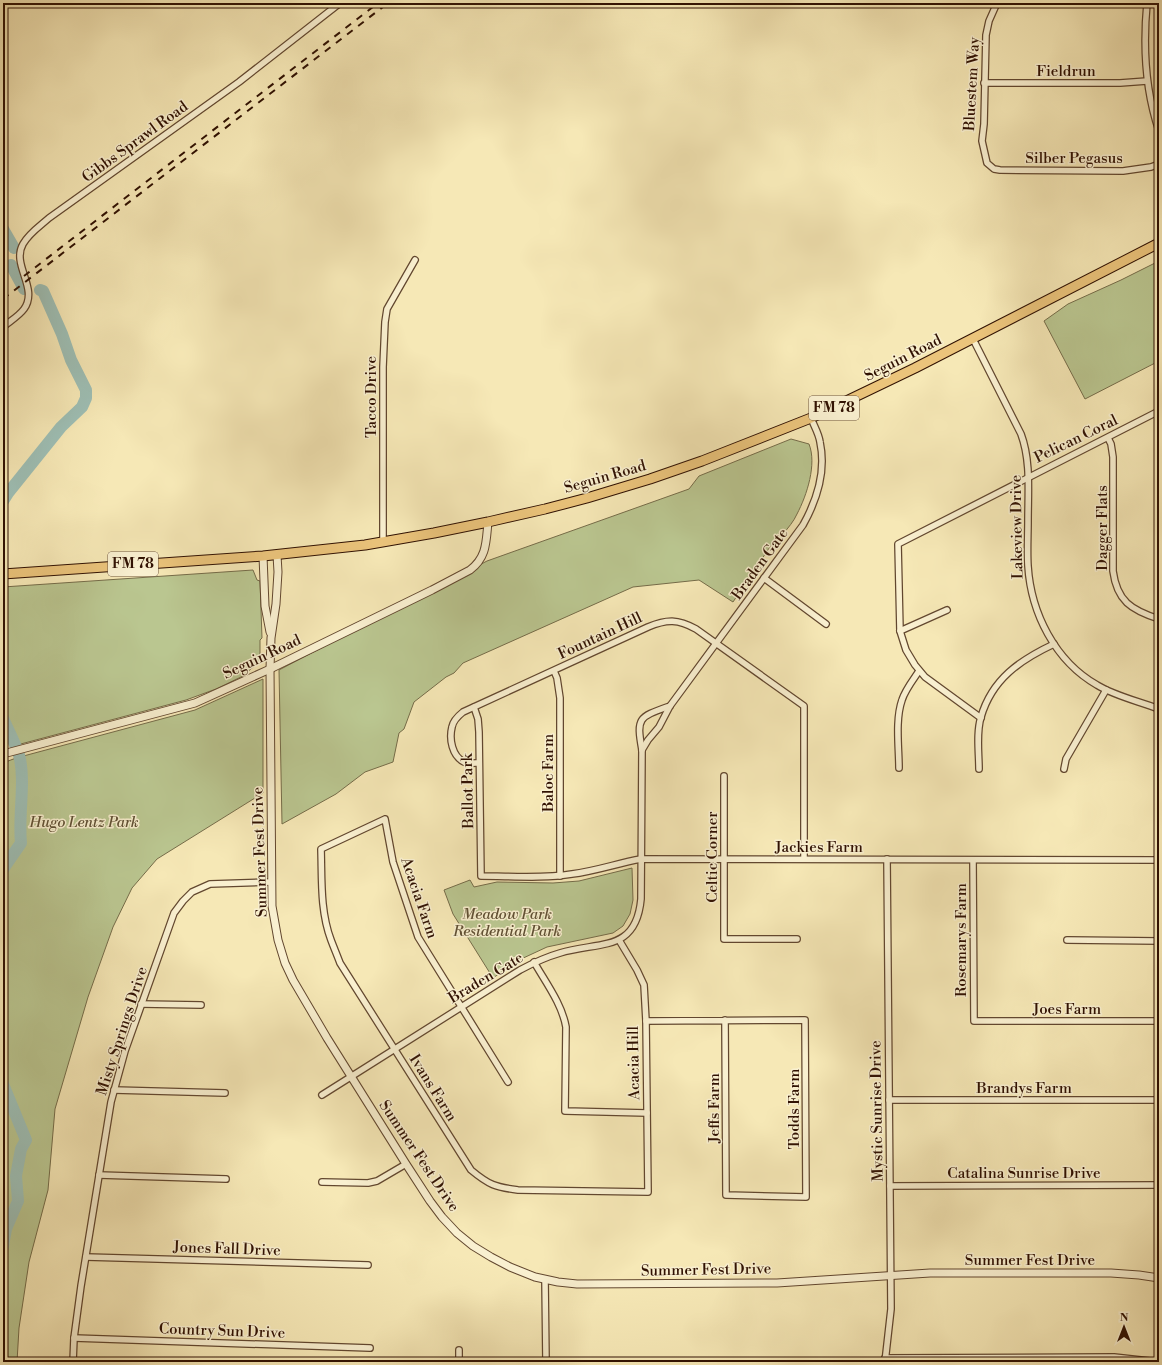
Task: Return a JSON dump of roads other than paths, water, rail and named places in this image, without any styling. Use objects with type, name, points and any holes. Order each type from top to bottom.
[{"type":"main road","name":"Seguin Road","points":[[3,574],[276,555],[383,542],[488,522],[549,508],[650,479],[758,440],[811,418],[973,339],[1159,243]]},
{"type":"street","name":"Gibbs Sprawl Road","points":[[3,327],[22,312],[27,305],[27,285],[20,257],[22,245],[28,236],[49,218],[239,82],[340,3]]},
{"type":"street","name":"Bluestem Way","points":[[990,167],[984,156],[982,141],[984,124],[985,54],[989,21],[997,3]]},
{"type":"street","points":[[1147,3],[1145,42],[1148,81],[1159,131]]},
{"type":"street","name":"Fieldrun","points":[[984,83],[1120,84],[1148,81]]},
{"type":"street","name":"Silber Pegasus","points":[[990,167],[1000,170],[1123,171],[1151,167],[1159,164]]},
{"type":"street","name":"Tacco Drive","points":[[383,542],[384,332],[388,309],[397,290],[415,260]]},
{"type":"street","name":"Lakeview Drive","points":[[973,339],[1026,446],[1029,476],[1028,566],[1031,585],[1040,618],[1054,644],[1075,669],[1096,685],[1106,690],[1159,709]]},
{"type":"street","name":"Pelican Coral","points":[[900,631],[898,544],[1159,411]]},
{"type":"street","name":"Braden Gate","points":[[642,750],[659,727],[670,706],[803,525],[815,497],[821,472],[822,453],[820,439],[811,418]]},
{"type":"street","name":"Dagger Flats","points":[[1108,438],[1111,444],[1113,457],[1113,571],[1115,584],[1121,596],[1130,606],[1144,614],[1159,619]]},
{"type":"street","name":"Seguin Road","points":[[5,754],[185,707],[270,669],[470,570],[483,555],[486,545],[488,522]]},
{"type":"street","name":"Summer Fest Drive","points":[[276,555],[278,572],[276,604],[271,638],[270,669],[272,906],[285,963],[293,980],[406,1164],[430,1201],[457,1233],[479,1250],[503,1264],[535,1277],[577,1284],[784,1282],[930,1273],[1132,1274],[1159,1278]]},
{"type":"street","name":"Summer Fest Drive","points":[[263,556],[265,606],[271,638]]},
{"type":"street","points":[[764,578],[826,624]]},
{"type":"street","points":[[946,610],[900,631],[906,650],[919,671],[980,718]]},
{"type":"street","name":"Fountain Hill","points":[[480,763],[464,762],[456,756],[452,745],[452,726],[463,712],[648,627],[660,622],[679,621],[688,624],[804,706],[804,859]]},
{"type":"street","points":[[979,769],[980,718],[992,694],[1006,674],[1027,658],[1054,644]]},
{"type":"street","name":"Baloc Farm","points":[[554,671],[557,678],[560,698],[560,876]]},
{"type":"street","points":[[899,768],[900,707],[902,699],[919,671]]},
{"type":"street","points":[[1064,769],[1066,759],[1106,690]]},
{"type":"street","points":[[619,940],[630,932],[640,911],[642,750],[639,735],[639,724],[647,714],[670,706]]},
{"type":"street","name":"Ballot Park","points":[[474,707],[478,719],[479,732],[481,876]]},
{"type":"street","name":"Celtic Corner","points":[[724,776],[724,939],[797,939]]},
{"type":"street","name":"Ivans Farm","points":[[385,819],[321,848],[322,898],[325,918],[330,939],[340,963],[460,1155],[471,1170],[483,1181],[499,1188],[518,1190],[648,1192]]},
{"type":"street","name":"Acacia Farm","points":[[385,819],[393,862],[415,932],[460,1007],[508,1082]]},
{"type":"street","name":"Jackies Farm","points":[[481,876],[560,876],[641,859],[1159,860]]},
{"type":"street","name":"Mystic Sunrise Drive","points":[[885,1360],[891,1315],[887,859]]},
{"type":"street","name":"Rosemarys Farm","points":[[973,860],[974,1020]]},
{"type":"street","name":"Misty Springs Drive","points":[[73,1362],[74,1338],[86,1257],[114,1090],[125,1051],[174,913],[192,892],[210,884],[272,882]]},
{"type":"street","name":"Braden Gate","points":[[322,1095],[460,1007],[534,962],[561,952],[619,940]]},
{"type":"street","name":"Acacia Hill","points":[[619,940],[644,985],[646,1021],[648,1192]]},
{"type":"street","points":[[1067,940],[1159,941]]},
{"type":"street","points":[[534,962],[565,1018],[565,1111],[647,1113]]},
{"type":"street","points":[[141,1004],[201,1005]]},
{"type":"street","points":[[646,1021],[725,1020]]},
{"type":"street","name":"Todds Farm","points":[[725,1020],[805,1020],[806,1197],[726,1195]]},
{"type":"street","name":"Jeffs Farm","points":[[725,1020],[726,1195]]},
{"type":"street","name":"Joes Farm","points":[[974,1020],[1159,1021]]},
{"type":"street","points":[[114,1090],[225,1093]]},
{"type":"street","name":"Brandys Farm","points":[[889,1100],[1159,1100]]},
{"type":"street","points":[[322,1182],[377,1181],[406,1164]]},
{"type":"street","points":[[99,1175],[226,1179]]},
{"type":"street","name":"Catalina Sunrise Drive","points":[[890,1186],[1159,1185]]},
{"type":"street","name":"Jones Fall Drive","points":[[86,1257],[368,1266]]},
{"type":"street","points":[[546,1279],[546,1362]]},
{"type":"street","name":"Country Sun Drive","points":[[74,1338],[370,1348]]},
{"type":"street","points":[[459,1350],[459,1362]]},
{"type":"street","points":[[885,1360],[1129,1360],[1159,1362]]},
{"type":"waterway","points":[[3,229],[14,248]]},
{"type":"waterway","points":[[11,265],[24,289]]},
{"type":"waterway","points":[[3,501],[61,427],[82,407],[86,398],[86,390],[71,360],[62,334],[43,291],[40,290]]},
{"type":"waterway","points":[[3,718],[19,755],[22,776],[20,821],[21,843],[3,869]]},
{"type":"waterway","points":[[3,1084],[26,1140],[21,1149],[16,1176],[18,1201],[6,1229],[3,1246]]},
{"type":"railway","points":[[24,276],[378,3]]},
{"type":"railway","points":[[3,299],[388,3]]},
{"type":"park label","name":"Hugo Lentz Park","points":[[84,822]]},
{"type":"park label","name":"Meadow Park Residential Park","points":[[507,922]]}]
